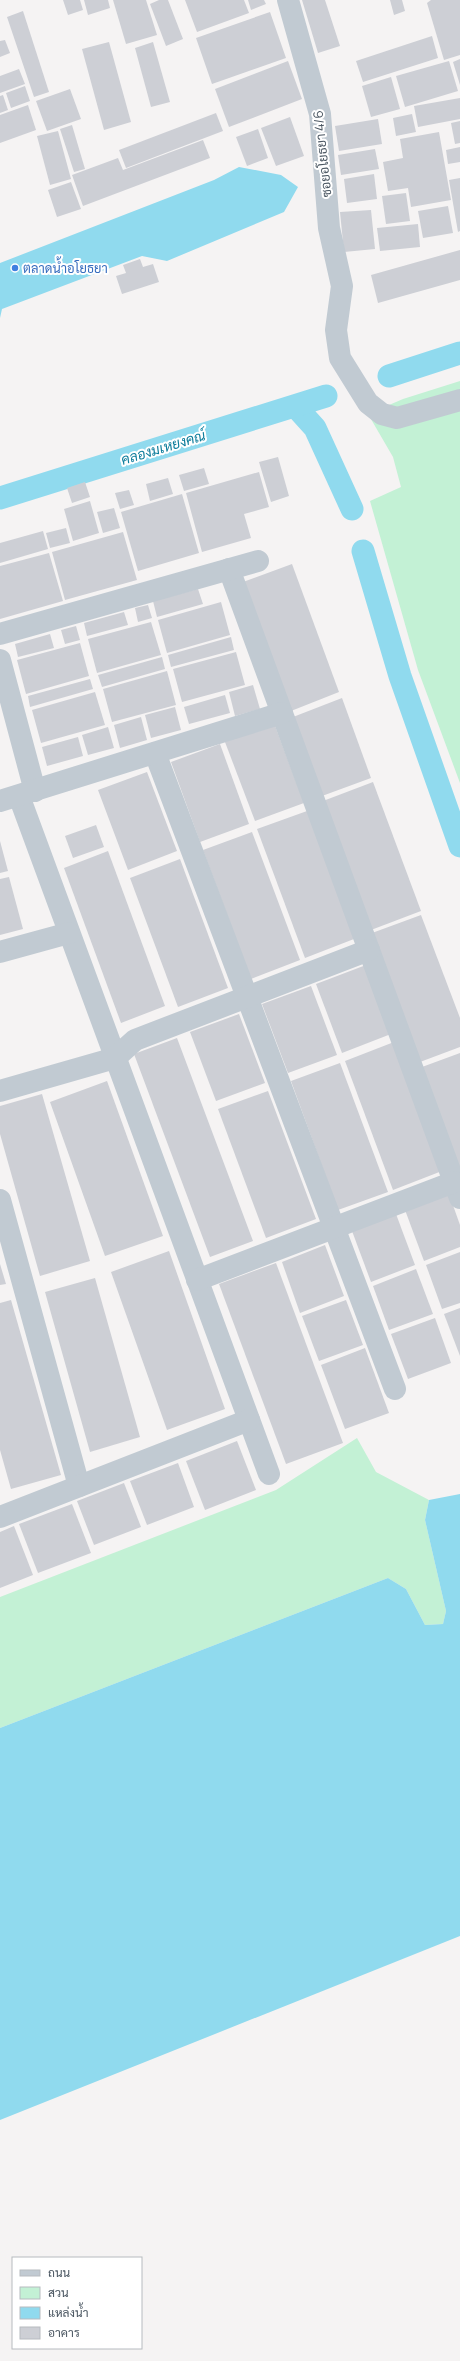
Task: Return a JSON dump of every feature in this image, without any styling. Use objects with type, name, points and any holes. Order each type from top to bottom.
[{"type":"street","name":"ซอยอโยธยา 4/6","points":[[288,0],[320,114],[329,228],[342,286],[336,330],[340,358],[368,403],[382,414],[397,418],[460,400]]},
{"type":"street","points":[[0,634],[258,561]]},
{"type":"street","points":[[197,1280],[334,1228],[457,1190],[229,569]]},
{"type":"street","points":[[0,660],[18,796],[269,1474]]},
{"type":"street","points":[[18,796],[282,713]]},
{"type":"street","points":[[155,753],[395,1389]]},
{"type":"street","points":[[0,952],[69,932]]},
{"type":"street","points":[[0,1091],[115,1058],[135,1040],[369,950]]},
{"type":"street","points":[[0,1200],[79,1486]]},
{"type":"street","points":[[0,1517],[249,1420]]},
{"type":"green space","points":[[460,381],[460,783],[418,670],[370,501],[401,487],[393,457],[368,414],[403,399]]},
{"type":"green space","points":[[357,1438],[376,1472],[429,1500],[425,1520],[446,1611],[443,1624],[425,1625],[406,1589],[388,1578],[0,1728],[0,1597],[276,1490]]},
{"type":"water","points":[[239,167],[281,175],[298,187],[284,212],[167,261],[142,256],[2,309],[0,318],[0,263],[214,180]]},
{"type":"water","points":[[460,1494],[460,1936],[0,2120],[0,1728],[388,1578],[406,1589],[425,1625],[443,1624],[446,1611],[425,1520],[429,1500]]},
{"type":"building","points":[[63,0],[80,0],[83,10],[68,15]]},
{"type":"building","points":[[84,0],[108,0],[110,8],[88,15]]},
{"type":"building","points":[[113,0],[146,0],[157,35],[126,44]]},
{"type":"building","points":[[159,0],[168,0],[183,39],[166,46],[150,4]]},
{"type":"building","points":[[185,0],[244,0],[249,13],[197,32]]},
{"type":"building","points":[[248,0],[264,0],[266,4],[251,10]]},
{"type":"building","points":[[302,0],[325,0],[340,46],[318,53]]},
{"type":"building","points":[[390,0],[402,0],[405,11],[394,15]]},
{"type":"building","points":[[431,0],[460,0],[460,55],[444,60],[427,3]]},
{"type":"building","points":[[23,11],[49,92],[34,97],[7,17]]},
{"type":"building","points":[[270,12],[286,58],[212,84],[196,38]]},
{"type":"building","points":[[432,36],[438,58],[363,82],[356,61]]},
{"type":"building","points":[[5,40],[10,53],[0,57],[0,41]]},
{"type":"building","points":[[109,42],[131,122],[104,130],[82,49]]},
{"type":"building","points":[[153,42],[170,102],[151,107],[135,48]]},
{"type":"building","points":[[460,59],[460,85],[453,62]]},
{"type":"building","points":[[288,61],[302,99],[229,127],[215,89]]},
{"type":"building","points":[[449,61],[458,91],[405,107],[396,76]]},
{"type":"building","points":[[19,69],[25,84],[0,93],[0,76]]},
{"type":"building","points":[[391,77],[400,109],[371,117],[362,86]]},
{"type":"building","points":[[25,86],[30,101],[11,108],[6,93]]},
{"type":"building","points":[[70,89],[81,119],[47,131],[36,101]]},
{"type":"building","points":[[3,95],[8,110],[0,113],[0,96]]},
{"type":"building","points":[[460,98],[460,119],[418,127],[414,106]]},
{"type":"building","points":[[28,105],[36,130],[0,143],[0,115]]},
{"type":"building","points":[[216,113],[223,131],[126,168],[119,150]]},
{"type":"building","points":[[412,114],[416,132],[396,136],[393,118]]},
{"type":"building","points":[[290,117],[304,156],[276,166],[261,128]]},
{"type":"building","points":[[378,119],[382,144],[339,151],[335,126]]},
{"type":"building","points":[[460,121],[460,143],[455,144],[451,123]]},
{"type":"building","points":[[72,125],[85,169],[74,172],[60,129]]},
{"type":"building","points":[[258,129],[268,158],[247,166],[236,137]]},
{"type":"building","points":[[58,131],[71,179],[50,185],[37,136]]},
{"type":"building","points":[[439,132],[451,200],[411,207],[408,188],[388,191],[383,162],[403,158],[400,139]]},
{"type":"building","points":[[203,140],[210,158],[83,206],[72,175],[118,158],[123,170]]},
{"type":"building","points":[[460,147],[460,162],[448,164],[446,150]]},
{"type":"building","points":[[375,149],[379,169],[341,175],[338,155]]},
{"type":"building","points":[[374,174],[377,199],[347,203],[344,179]]},
{"type":"building","points":[[460,178],[460,231],[458,232],[449,180]]},
{"type":"building","points":[[71,182],[81,209],[57,217],[48,190]]},
{"type":"building","points":[[406,193],[410,221],[386,224],[382,196]]},
{"type":"building","points":[[448,206],[453,233],[423,238],[418,211]]},
{"type":"building","points":[[371,210],[375,249],[344,252],[340,212]]},
{"type":"building","points":[[418,224],[420,247],[380,251],[377,228]]},
{"type":"building","points":[[460,250],[460,280],[378,303],[371,275]]},
{"type":"building","points":[[140,259],[143,267],[153,264],[159,282],[122,294],[116,276],[126,273],[123,265]]},
{"type":"building","points":[[278,457],[289,496],[271,502],[259,462]]},
{"type":"building","points":[[204,468],[209,484],[184,491],[179,475]]},
{"type":"building","points":[[259,472],[269,507],[244,514],[251,538],[202,552],[186,493]]},
{"type":"building","points":[[168,478],[173,494],[150,501],[146,484]]},
{"type":"building","points":[[85,482],[90,497],[72,503],[67,488]]},
{"type":"building","points":[[129,490],[134,505],[120,509],[115,493]]},
{"type":"building","points":[[182,494],[199,553],[138,571],[121,512]]},
{"type":"building","points":[[90,501],[99,533],[73,541],[64,509]]},
{"type":"building","points":[[114,508],[120,528],[103,533],[97,512]]},
{"type":"building","points":[[66,528],[70,543],[50,548],[46,533]]},
{"type":"building","points":[[43,531],[48,549],[0,563],[0,543]]},
{"type":"building","points":[[123,532],[137,580],[65,600],[52,552]]},
{"type":"building","points":[[49,553],[63,601],[0,619],[0,566]]},
{"type":"building","points":[[292,564],[339,692],[291,711],[243,582]]},
{"type":"building","points":[[198,589],[203,604],[157,617],[153,601]]},
{"type":"building","points":[[221,602],[230,635],[167,653],[158,620]]},
{"type":"building","points":[[148,605],[152,618],[138,622],[135,608]]},
{"type":"building","points":[[124,612],[128,625],[87,636],[84,623]]},
{"type":"building","points":[[151,622],[161,655],[97,673],[88,639]]},
{"type":"building","points":[[76,626],[80,640],[65,644],[61,630]]},
{"type":"building","points":[[50,634],[54,648],[18,657],[15,644]]},
{"type":"building","points":[[231,637],[234,650],[171,667],[168,655]]},
{"type":"building","points":[[80,643],[89,676],[26,694],[17,660]]},
{"type":"building","points":[[236,652],[245,685],[182,702],[173,669]]},
{"type":"building","points":[[162,657],[165,669],[102,687],[98,675]]},
{"type":"building","points":[[167,671],[176,705],[112,722],[103,689]]},
{"type":"building","points":[[90,679],[93,689],[30,707],[28,696]]},
{"type":"building","points":[[253,685],[260,709],[235,716],[229,692]]},
{"type":"building","points":[[95,692],[105,725],[41,743],[32,710]]},
{"type":"building","points":[[225,695],[230,713],[189,724],[184,707]]},
{"type":"building","points":[[342,698],[371,778],[322,796],[293,717]]},
{"type":"building","points":[[175,707],[181,730],[151,738],[145,715]]},
{"type":"building","points":[[141,717],[147,740],[120,748],[114,725]]},
{"type":"building","points":[[274,723],[304,803],[255,821],[225,742]]},
{"type":"building","points":[[108,727],[114,748],[88,755],[82,735]]},
{"type":"building","points":[[78,737],[83,756],[47,766],[42,747]]},
{"type":"building","points":[[220,744],[249,824],[200,842],[171,762]]},
{"type":"building","points":[[147,772],[177,851],[128,870],[98,790]]},
{"type":"building","points":[[373,782],[421,911],[371,930],[323,801]]},
{"type":"building","points":[[307,811],[354,939],[305,958],[257,829]]},
{"type":"building","points":[[96,825],[104,847],[73,858],[65,836]]},
{"type":"building","points":[[252,832],[300,960],[251,979],[203,850]]},
{"type":"building","points":[[0,841],[8,871],[0,873]]},
{"type":"building","points":[[108,851],[165,1006],[121,1023],[64,868]]},
{"type":"building","points":[[180,859],[228,988],[178,1007],[130,878]]},
{"type":"building","points":[[9,877],[23,929],[0,935],[0,879]]},
{"type":"building","points":[[421,915],[460,1018],[460,1047],[420,1062],[372,933]]},
{"type":"building","points":[[366,965],[391,1034],[342,1053],[316,984]]},
{"type":"building","points":[[311,986],[337,1055],[288,1073],[262,1004]]},
{"type":"building","points":[[239,1014],[265,1083],[216,1101],[190,1032]]},
{"type":"building","points":[[177,1038],[253,1241],[210,1257],[134,1054]]},
{"type":"building","points":[[394,1042],[442,1171],[393,1190],[345,1061]]},
{"type":"building","points":[[460,1053],[460,1168],[422,1067]]},
{"type":"building","points":[[340,1063],[388,1192],[338,1210],[291,1081]]},
{"type":"building","points":[[107,1081],[163,1236],[105,1256],[50,1102]]},
{"type":"building","points":[[268,1091],[316,1219],[266,1238],[218,1109]]},
{"type":"building","points":[[42,1094],[90,1261],[40,1276],[0,1134],[0,1106]]},
{"type":"building","points":[[449,1194],[460,1225],[460,1247],[424,1261],[405,1210]]},
{"type":"building","points":[[396,1214],[415,1265],[371,1282],[352,1231]]},
{"type":"building","points":[[325,1245],[344,1296],[300,1313],[282,1262]]},
{"type":"building","points":[[169,1251],[225,1409],[167,1430],[111,1272]]},
{"type":"building","points":[[460,1252],[460,1303],[442,1309],[426,1265]]},
{"type":"building","points":[[276,1263],[343,1443],[286,1464],[219,1284]]},
{"type":"building","points":[[0,1264],[6,1284],[0,1285]]},
{"type":"building","points":[[416,1269],[433,1314],[389,1330],[373,1286]]},
{"type":"building","points":[[95,1278],[140,1437],[90,1452],[45,1292]]},
{"type":"building","points":[[11,1300],[61,1475],[11,1489],[0,1450],[0,1303]]},
{"type":"building","points":[[346,1300],[363,1345],[319,1361],[302,1316]]},
{"type":"building","points":[[460,1308],[460,1356],[444,1314]]},
{"type":"building","points":[[435,1318],[451,1363],[408,1379],[391,1334]]},
{"type":"building","points":[[365,1348],[389,1413],[345,1429],[321,1365]]},
{"type":"building","points":[[237,1441],[256,1490],[205,1510],[186,1461]]},
{"type":"building","points":[[178,1463],[194,1507],[147,1525],[130,1481]]},
{"type":"building","points":[[124,1483],[141,1527],[94,1545],[77,1501]]},
{"type":"building","points":[[72,1504],[91,1553],[38,1573],[19,1524]]},
{"type":"building","points":[[14,1526],[33,1575],[0,1588],[0,1532]]},
{"type":"waterway","name":"คลองมเหยงคณ์","points":[[389,376],[460,353]]},
{"type":"waterway","name":"คลองมเหยงคณ์","points":[[0,498],[326,396]]},
{"type":"waterway","points":[[296,407],[315,428],[352,509]]},
{"type":"waterway","points":[[363,551],[400,676],[460,846]]},
{"type":"place","name":"ตลาดน้ำอโยธยา","points":[[15,268]]}]
